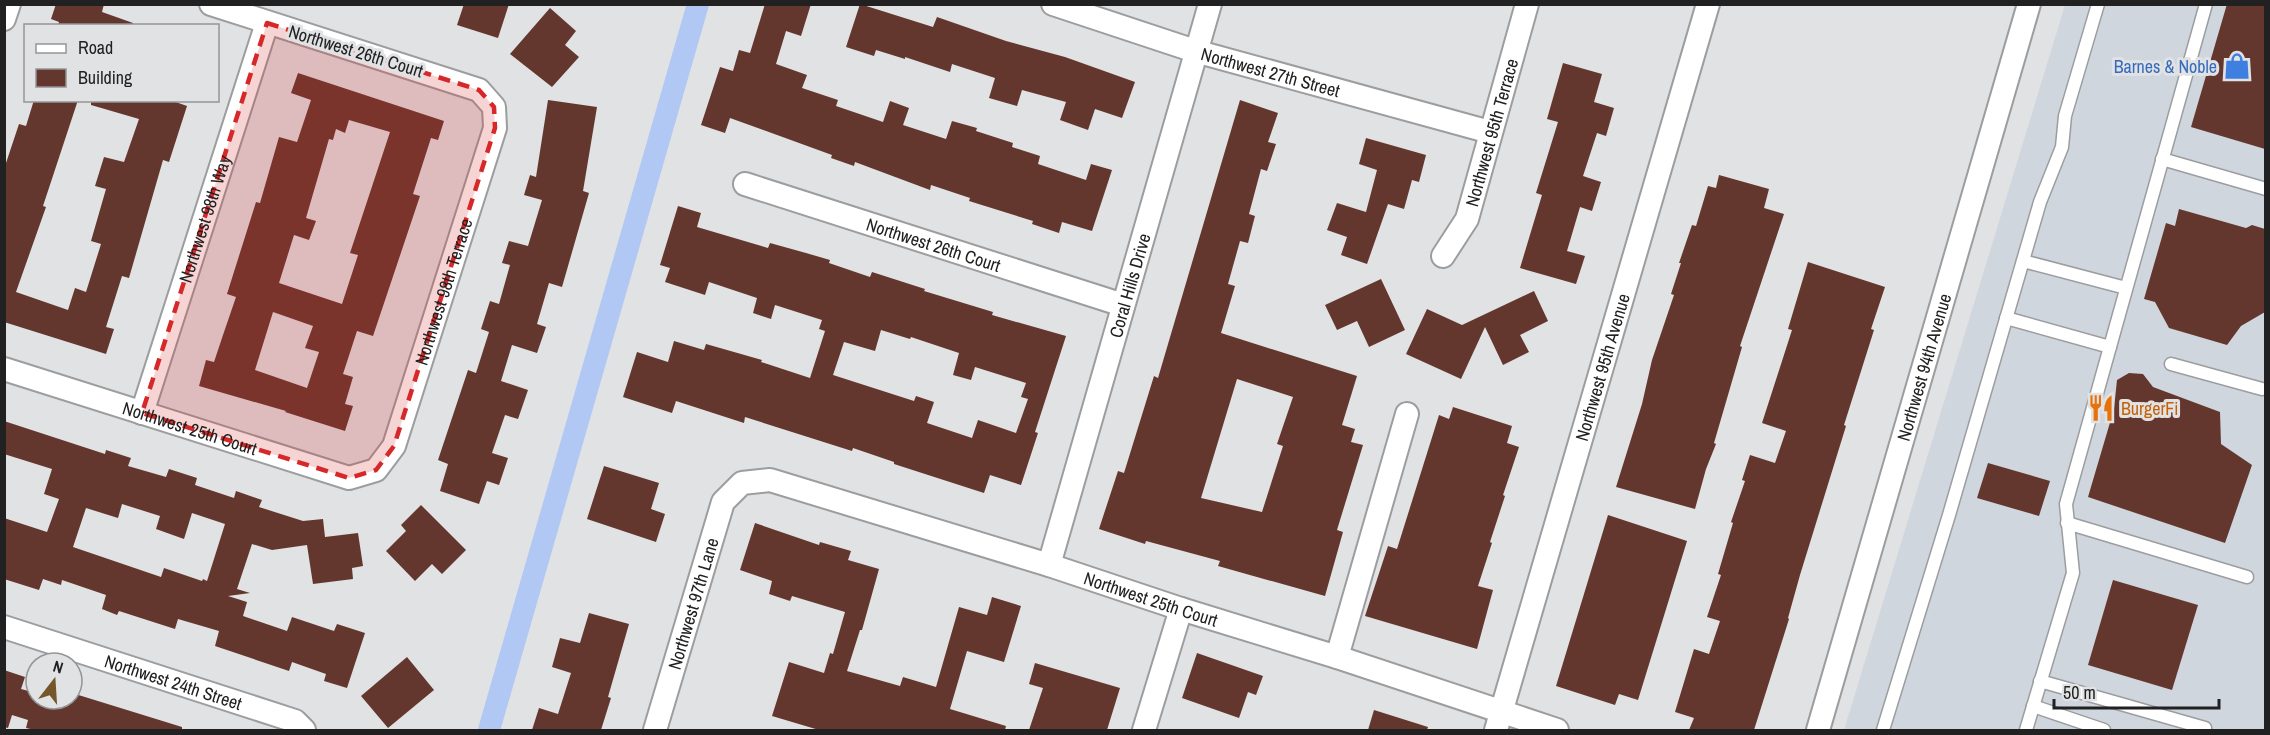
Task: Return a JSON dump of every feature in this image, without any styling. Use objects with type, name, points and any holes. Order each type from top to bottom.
[{"type":"street","points":[[4,19],[9,4]]},
{"type":"street","name":"Northwest 26th Court","points":[[211,4],[479,90],[494,107]]},
{"type":"street","name":"Northwest 27th Street","points":[[1053,4],[1195,51],[1490,132]]},
{"type":"street","name":"Coral Hills Drive","points":[[1049,566],[1209,4]]},
{"type":"street","name":"Northwest 95th Terrace","points":[[1443,256],[1467,219],[1527,4]]},
{"type":"street","name":"Northwest 95th Avenue","points":[[1498,722],[1708,4]]},
{"type":"street","name":"Northwest 94th Avenue","points":[[1818,730],[2029,4]]},
{"type":"street","name":"Northwest 98th Way","points":[[142,413],[267,23]]},
{"type":"street","name":"Northwest 98th Terrace","points":[[376,470],[394,446],[495,128],[494,107]]},
{"type":"street","name":"Northwest 26th Court","points":[[744,184],[1123,305]]},
{"type":"street","name":"Northwest 25th Court","points":[[4,369],[349,478],[376,470]]},
{"type":"street","points":[[1337,657],[1407,414]]},
{"type":"street","name":"Northwest 25th Court","points":[[742,483],[770,480],[1337,657],[1498,722],[1557,730]]},
{"type":"street","name":"Northwest 97th Lane","points":[[655,730],[723,502],[742,483]]},
{"type":"street","points":[[1144,730],[1181,609]]},
{"type":"street","name":"Northwest 24th Street","points":[[4,627],[295,721],[304,730]]},
{"type":"lane","points":[[1883,730],[2040,202],[2062,147],[2065,116],[2098,4]]},
{"type":"lane","points":[[2026,730],[2073,573],[2066,504],[2206,4]]},
{"type":"lane","points":[[2162,159],[2265,189]]},
{"type":"lane","points":[[2023,261],[2126,288]]},
{"type":"lane","points":[[2006,318],[2110,347]]},
{"type":"lane","points":[[2171,364],[2262,388]]},
{"type":"lane","points":[[2067,523],[2247,577]]},
{"type":"lane","points":[[2040,681],[2205,728]]},
{"type":"lane","points":[[2033,706],[2104,730]]},
{"type":"highlighted area","points":[[267,23],[479,90],[494,107],[495,128],[394,446],[376,470],[349,478],[142,413]]},
{"type":"shaded area","points":[[2065,5],[2265,5],[2265,730],[1844,730]]},
{"type":"building","points":[[56,4],[104,4],[102,12],[133,24],[58,24],[59,22],[51,19]]},
{"type":"building","points":[[464,4],[509,4],[498,38],[457,25]]},
{"type":"building","points":[[765,4],[811,4],[801,36],[786,31],[776,64],[807,75],[802,88],[838,100],[836,106],[883,122],[890,101],[909,108],[903,125],[946,139],[952,121],[977,128],[976,131],[1013,143],[1012,147],[1040,156],[1038,164],[1086,180],[1091,164],[1112,170],[1092,231],[1062,222],[1059,233],[1032,224],[1033,221],[969,201],[970,198],[931,185],[930,190],[855,162],[854,166],[831,158],[832,155],[730,118],[725,133],[701,125],[720,67],[733,71],[739,50],[750,53]]},
{"type":"building","points":[[860,4],[933,27],[937,17],[1006,41],[1065,57],[1135,82],[1122,118],[1095,109],[1088,130],[1060,120],[1066,102],[1022,90],[1017,106],[989,98],[995,78],[952,64],[950,72],[876,50],[874,56],[846,47]]},
{"type":"building","name":"Barnes & Noble","points":[[2227,4],[2265,4],[2265,149],[2191,127]]},
{"type":"building","points":[[550,8],[576,31],[565,45],[579,57],[552,87],[510,54]]},
{"type":"building","points":[[1563,63],[1602,74],[1594,102],[1614,108],[1606,136],[1597,133],[1583,176],[1601,182],[1592,211],[1580,207],[1567,251],[1585,256],[1576,284],[1520,268],[1542,195],[1536,193],[1558,122],[1547,119]]},
{"type":"building","points":[[298,73],[444,121],[438,140],[431,138],[413,194],[420,196],[373,336],[357,331],[343,374],[353,377],[345,404],[353,406],[345,431],[199,386],[206,360],[214,362],[236,297],[227,294],[256,202],[260,203],[279,137],[297,142],[311,100],[291,93]],"holes":[[[349,120],[390,132],[350,253],[358,255],[342,304],[279,283],[294,235],[309,240],[316,221],[306,218],[329,139],[333,140],[336,129],[345,133]],[[273,312],[313,326],[305,348],[319,352],[307,388],[255,370]]]},
{"type":"building","points":[[548,100],[597,107],[583,191],[589,193],[562,287],[549,283],[537,324],[546,327],[537,353],[512,345],[501,381],[528,390],[518,419],[505,415],[492,453],[508,458],[499,485],[487,481],[479,504],[440,491],[448,464],[438,460],[468,370],[476,373],[489,332],[481,329],[490,301],[499,304],[510,265],[502,263],[509,241],[528,246],[542,200],[524,195],[530,175],[536,177]]},
{"type":"building","points":[[1240,100],[1278,113],[1268,142],[1276,144],[1267,171],[1261,169],[1249,214],[1255,216],[1248,243],[1240,241],[1228,284],[1235,286],[1221,333],[1357,376],[1342,425],[1355,429],[1351,442],[1363,445],[1337,530],[1343,532],[1325,596],[1218,566],[1220,561],[1146,541],[1145,544],[1099,529],[1118,471],[1124,473],[1154,376],[1158,378]],"holes":[[[1237,379],[1293,397],[1277,444],[1283,446],[1262,512],[1201,498]]]},
{"type":"building","points":[[33,102],[77,102],[43,206],[46,207],[16,292],[68,310],[75,288],[86,292],[101,244],[91,241],[106,189],[95,186],[104,157],[124,162],[139,119],[91,105],[91,102],[176,102],[187,106],[169,162],[163,160],[129,278],[122,276],[106,327],[114,329],[106,354],[4,322],[4,169],[19,124],[26,126]]},
{"type":"building","points":[[1366,138],[1426,155],[1419,182],[1412,180],[1404,209],[1388,204],[1367,264],[1341,255],[1347,237],[1327,230],[1337,203],[1366,212],[1377,170],[1359,164]]},
{"type":"building","points":[[1719,175],[1769,189],[1764,208],[1784,214],[1740,346],[1742,347],[1714,443],[1716,444],[1706,469],[1695,509],[1616,487],[1642,404],[1652,360],[1674,295],[1671,294],[1681,263],[1679,263],[1692,225],[1696,226],[1708,186],[1716,188]]},
{"type":"building","points":[[678,206],[701,213],[697,227],[768,248],[770,243],[806,253],[830,260],[829,263],[870,277],[872,272],[993,312],[992,315],[1066,336],[1035,432],[1038,433],[1021,485],[990,475],[984,493],[894,464],[894,462],[853,448],[852,451],[745,417],[744,423],[676,401],[672,413],[623,397],[637,352],[668,362],[674,341],[704,350],[706,344],[762,360],[761,362],[810,378],[825,331],[819,329],[822,320],[775,305],[771,319],[753,313],[757,298],[709,282],[705,295],[665,282],[670,268],[660,265]],"holes":[[[881,330],[910,339],[911,337],[959,353],[953,375],[971,380],[975,367],[1026,383],[1021,397],[1028,399],[1016,433],[978,420],[972,438],[927,423],[934,402],[916,396],[914,401],[833,375],[844,342],[875,351]]]},
{"type":"building","points":[[2179,209],[2246,228],[2252,225],[2265,229],[2265,312],[2241,326],[2227,345],[2169,328],[2155,302],[2144,299],[2166,223],[2175,226]]},
{"type":"building","points":[[1808,262],[1885,287],[1789,619],[1754,730],[1689,730],[1694,718],[1675,712],[1694,649],[1709,654],[1720,621],[1707,617],[1721,575],[1718,574],[1733,523],[1731,522],[1745,481],[1742,480],[1750,455],[1775,463],[1786,431],[1762,423],[1792,330],[1788,329]]},
{"type":"building","points":[[1381,279],[1405,330],[1369,347],[1357,321],[1337,330],[1325,305]]},
{"type":"building","points":[[1534,291],[1548,321],[1520,335],[1529,352],[1503,365],[1485,327],[1461,379],[1406,354],[1427,309],[1462,325]]},
{"type":"building","points":[[2129,373],[2143,374],[2153,387],[2220,412],[2221,444],[2252,465],[2225,543],[2088,497],[2114,409],[2117,380]]},
{"type":"building","points":[[1453,407],[1512,426],[1507,443],[1519,447],[1478,586],[1493,590],[1477,649],[1365,616],[1388,546],[1397,549],[1439,415],[1449,419]]},
{"type":"building","points":[[4,421],[105,454],[106,450],[131,458],[128,466],[166,477],[169,469],[197,478],[195,485],[234,498],[236,491],[262,500],[259,507],[303,521],[323,519],[325,537],[358,533],[363,566],[352,568],[353,579],[313,584],[307,545],[272,550],[252,544],[237,589],[250,593],[228,596],[247,602],[243,616],[287,631],[292,617],[334,631],[337,624],[365,633],[347,688],[324,681],[326,674],[292,662],[289,671],[215,646],[219,631],[178,619],[175,629],[119,611],[117,615],[102,609],[106,595],[62,580],[61,585],[43,579],[39,590],[4,579],[4,518],[47,532],[59,499],[44,494],[52,469],[4,454]],"holes":[[[122,504],[160,516],[156,529],[184,539],[192,513],[225,524],[207,581],[164,568],[161,577],[73,547],[86,508],[118,518]]]},
{"type":"building","points":[[1988,463],[2050,481],[2039,516],[1977,498]]},
{"type":"building","points":[[604,466],[659,483],[651,509],[665,514],[656,542],[587,519]]},
{"type":"building","points":[[421,505],[466,550],[442,574],[432,564],[415,581],[386,551],[406,531],[401,525]]},
{"type":"building","points":[[1608,515],[1687,541],[1638,700],[1619,694],[1615,705],[1556,686]]},
{"type":"building","points":[[755,523],[819,545],[820,542],[851,551],[848,560],[879,569],[862,630],[860,630],[847,671],[900,686],[903,677],[936,687],[959,607],[987,615],[992,597],[1021,606],[1004,662],[967,651],[950,709],[1006,726],[1005,730],[819,730],[772,716],[789,662],[824,673],[830,653],[833,654],[845,612],[792,596],[790,601],[769,594],[772,581],[740,570]]},
{"type":"building","points":[[2113,580],[2198,605],[2172,690],[2088,665]]},
{"type":"building","points":[[589,613],[629,624],[601,730],[532,730],[539,708],[558,714],[571,673],[552,667],[560,638],[580,643]]},
{"type":"building","points":[[1197,653],[1263,676],[1256,695],[1248,692],[1239,718],[1182,698]]},
{"type":"building","points":[[407,657],[434,690],[388,728],[361,696]]},
{"type":"building","points":[[1035,663],[1120,688],[1107,730],[1029,730],[1043,688],[1029,684]]},
{"type":"building","points":[[4,670],[24,677],[21,689],[24,690],[24,711],[84,711],[84,697],[182,727],[182,730],[35,730],[26,728],[28,720],[12,715],[8,728],[4,727]]},
{"type":"building","points":[[1374,710],[1428,727],[1427,730],[1368,730]]},
{"type":"waterway","points":[[489,730],[698,4]]},
{"type":"place","name":"Barnes & Noble","points":[[2237,66]]},
{"type":"place","name":"BurgerFi","points":[[2101,408]]}]
